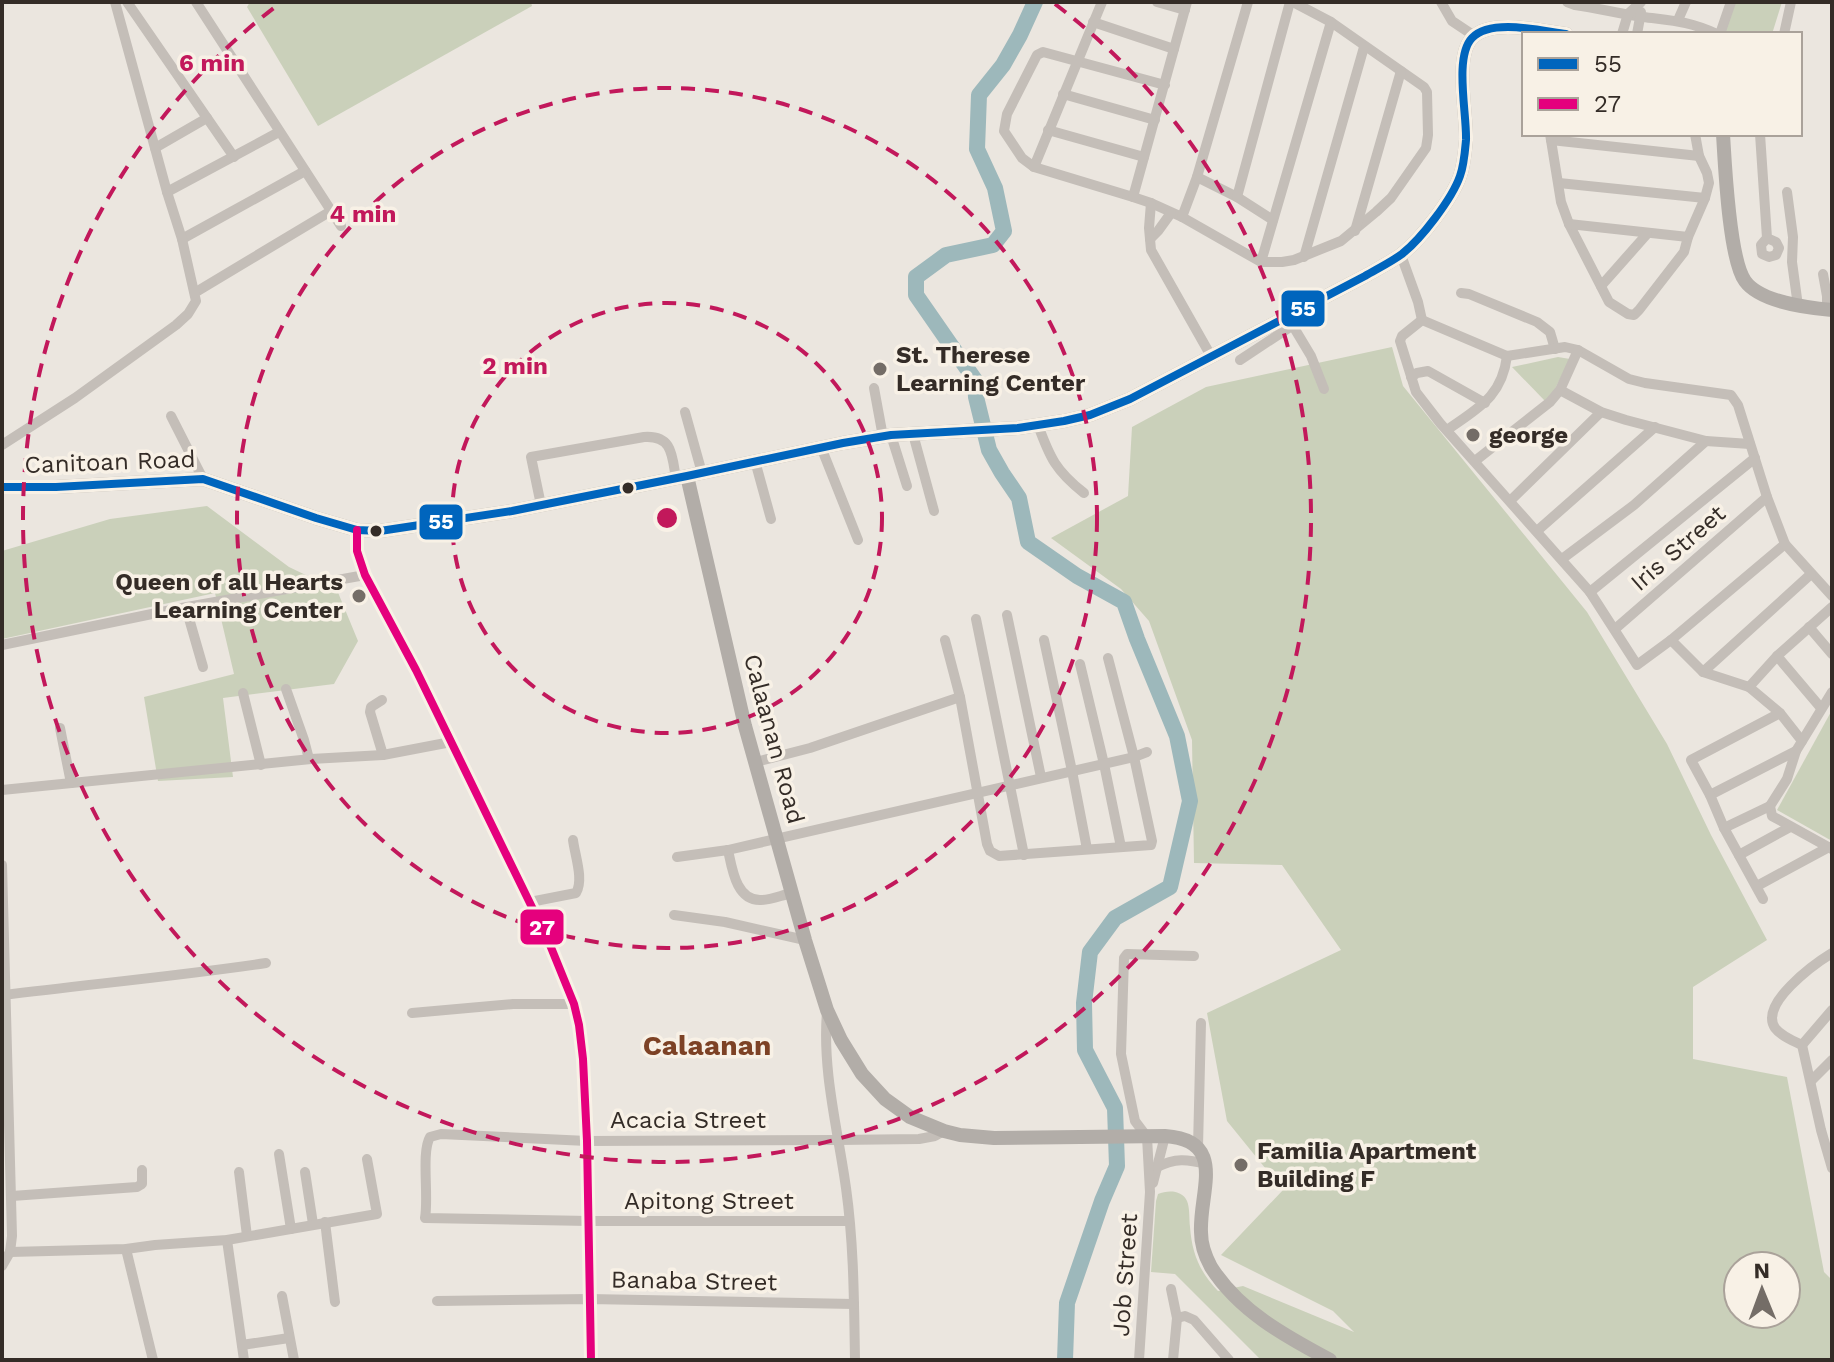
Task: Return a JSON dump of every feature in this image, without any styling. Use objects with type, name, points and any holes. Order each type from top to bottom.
[{"type":"main road","points":[[1473,35],[1503,26],[1550,32]]},
{"type":"main road","name":"Canitoan Road","points":[[2,487],[203,479],[357,530],[394,530],[541,505],[887,436],[1038,425],[1090,415],[1113,407],[1211,356],[1290,321],[1401,255],[1415,242],[1460,177],[1466,139],[1462,71],[1467,44],[1473,35]]},
{"type":"main road","points":[[1723,136],[1735,259],[1744,280],[1762,295],[1798,306],[1829,310]]},
{"type":"main road","name":"Calaanan Road","points":[[688,476],[745,726],[827,1010],[851,1059],[885,1099],[910,1117],[944,1131],[994,1138],[1165,1136]]},
{"type":"main road","points":[[1165,1136],[1187,1140],[1198,1147],[1204,1157],[1206,1182],[1200,1230],[1211,1266],[1238,1301],[1261,1320],[1330,1360]]},
{"type":"street","points":[[2,445],[75,398],[176,325],[196,301],[182,239],[115,2]]},
{"type":"street","points":[[127,2],[234,157]]},
{"type":"street","points":[[196,2],[341,226]]},
{"type":"street","points":[[1034,167],[1102,2]]},
{"type":"street","points":[[1133,197],[1186,6],[1157,2]]},
{"type":"street","points":[[1182,217],[1197,177],[1248,2]]},
{"type":"street","points":[[1165,85],[1047,52],[1039,53],[1007,114],[1004,131],[1022,158],[1034,167],[1151,203],[1261,262],[1282,262],[1304,257],[1341,241],[1391,198],[1426,148],[1427,92],[1331,22],[1291,2],[1237,197]]},
{"type":"street","points":[[1441,2],[1452,21],[1473,35]]},
{"type":"street","points":[[1567,2],[1595,5],[1641,17],[1678,20],[1713,32]]},
{"type":"street","points":[[1623,32],[1628,14],[1641,2]]},
{"type":"street","points":[[1637,32],[1641,2]]},
{"type":"street","points":[[1678,20],[1686,2]]},
{"type":"street","points":[[1719,32],[1731,2]]},
{"type":"street","points":[[1784,32],[1791,2]]},
{"type":"street","points":[[1093,22],[1174,49]]},
{"type":"street","points":[[1261,262],[1331,22]]},
{"type":"street","points":[[1304,257],[1364,47]]},
{"type":"street","points":[[1354,231],[1401,71]]},
{"type":"street","points":[[1063,94],[1155,120]]},
{"type":"street","points":[[155,148],[207,118]]},
{"type":"street","points":[[1048,130],[1144,157]]},
{"type":"street","points":[[167,192],[279,132]]},
{"type":"street","points":[[1695,136],[1709,183],[1705,198],[1684,252],[1639,310],[1634,315],[1628,314],[1609,302],[1569,224],[1561,202],[1551,137],[1699,156]]},
{"type":"street","points":[[1760,136],[1767,238]]},
{"type":"street","points":[[182,239],[305,171]]},
{"type":"street","points":[[1197,177],[1273,220]]},
{"type":"street","points":[[1559,183],[1705,198]]},
{"type":"street","points":[[1787,192],[1798,306]]},
{"type":"street","points":[[1151,203],[1151,250],[1211,356]]},
{"type":"street","points":[[196,292],[331,211]]},
{"type":"street","points":[[1150,239],[1171,213]]},
{"type":"street","points":[[1569,224],[1688,237]]},
{"type":"street","points":[[1601,286],[1647,234]]},
{"type":"street","points":[[1401,255],[1422,320]]},
{"type":"street","points":[[1823,274],[1829,310]]},
{"type":"street","points":[[1461,293],[1537,322],[1550,332],[1555,349]]},
{"type":"street","points":[[1422,320],[1507,356],[1565,347],[1578,350],[1629,379],[1731,395],[1738,405],[1785,544],[1832,596]]},
{"type":"street","points":[[1422,320],[1400,341],[1416,392],[1590,592],[1637,665],[1785,544]]},
{"type":"street","points":[[1240,360],[1290,321],[1318,370],[1324,389]]},
{"type":"street","points":[[1475,461],[1550,402],[1560,390],[1578,350]]},
{"type":"street","points":[[1447,430],[1485,403],[1497,390],[1507,356]]},
{"type":"street","points":[[1411,377],[1428,371],[1485,403]]},
{"type":"street","points":[[874,388],[887,436],[907,486]]},
{"type":"street","points":[[1560,390],[1601,412],[1706,441],[1750,444]]},
{"type":"street","points":[[685,412],[688,476]]},
{"type":"street","points":[[1510,501],[1601,412]]},
{"type":"street","points":[[171,416],[203,479]]},
{"type":"street","points":[[1038,425],[1058,471],[1084,493]]},
{"type":"street","points":[[1537,531],[1655,427]]},
{"type":"street","points":[[913,434],[934,511]]},
{"type":"street","points":[[541,505],[531,457],[658,437],[669,446],[688,476]]},
{"type":"street","points":[[1562,559],[1634,505],[1706,441]]},
{"type":"street","points":[[821,447],[858,540]]},
{"type":"street","points":[[1590,592],[1755,458]]},
{"type":"street","points":[[755,461],[771,519]]},
{"type":"street","name":"Iris Street","points":[[1615,629],[1767,497]]},
{"type":"street","points":[[357,530],[357,551],[365,575],[416,670],[530,902],[574,1004],[583,1059],[587,1141],[591,1360]]},
{"type":"street","points":[[1703,672],[1811,574]]},
{"type":"street","points":[[2,645],[365,575]]},
{"type":"street","points":[[1749,687],[1777,656],[1832,607]]},
{"type":"street","points":[[186,608],[203,667]]},
{"type":"street","points":[[1007,615],[1041,777]]},
{"type":"street","points":[[976,619],[1024,855]]},
{"type":"street","points":[[1809,627],[1832,654]]},
{"type":"street","points":[[945,640],[960,697],[987,844],[990,851],[999,856],[1151,845],[1134,757],[1108,658]]},
{"type":"street","points":[[1044,640],[1087,849]]},
{"type":"street","points":[[1671,640],[1703,672],[1749,687],[1780,713],[1802,741]]},
{"type":"street","points":[[1777,656],[1821,708]]},
{"type":"street","points":[[1080,664],[1121,847]]},
{"type":"street","points":[[286,689],[309,759]]},
{"type":"street","points":[[1724,828],[1770,806],[1787,779],[1796,751],[1832,692]]},
{"type":"street","points":[[243,693],[261,765]]},
{"type":"street","points":[[756,762],[810,748],[960,697]]},
{"type":"street","points":[[382,700],[371,707],[370,712],[383,755]]},
{"type":"street","points":[[1763,899],[1691,760],[1780,713]]},
{"type":"street","points":[[60,728],[71,783]]},
{"type":"street","points":[[2,790],[309,759],[383,755],[451,742]]},
{"type":"street","points":[[1710,795],[1796,751]]},
{"type":"street","points":[[677,857],[728,850],[1147,752]]},
{"type":"street","points":[[1770,806],[1772,816],[1831,848]]},
{"type":"street","points":[[1739,855],[1790,827]]},
{"type":"street","points":[[530,902],[576,893],[579,880],[573,840]]},
{"type":"street","points":[[1757,886],[1831,848]]},
{"type":"street","points":[[728,850],[738,885],[750,897],[760,900],[792,893]]},
{"type":"street","points":[[2,865],[12,1196],[10,1252],[2,1266]]},
{"type":"street","points":[[674,915],[805,940]]},
{"type":"street","points":[[1832,953],[1803,972],[1772,1013],[1772,1022],[1778,1033],[1802,1045],[1832,1168]]},
{"type":"street","points":[[1140,1136],[1121,1054],[1124,958],[1127,954],[1194,956]]},
{"type":"street","points":[[4,995],[266,963]]},
{"type":"street","points":[[412,1013],[513,1004],[574,1004]]},
{"type":"street","points":[[827,1010],[826,1044],[849,1221],[855,1360]]},
{"type":"street","points":[[1802,1045],[1832,1010]]},
{"type":"street","points":[[1198,1147],[1201,1023]]},
{"type":"street","points":[[1811,1081],[1832,1060]]},
{"type":"street","points":[[1821,1130],[1832,1119]]},
{"type":"street","name":"Acacia Street","points":[[425,1218],[426,1146],[430,1137],[441,1134],[587,1141],[838,1140],[919,1139],[944,1131]]},
{"type":"street","name":"Job Street","points":[[1140,1136],[1150,1192]]},
{"type":"street","name":"Job Street","points":[[1139,1360],[1150,1192],[1165,1136]]},
{"type":"street","points":[[279,1154],[291,1229]]},
{"type":"street","points":[[10,1252],[126,1249],[227,1240],[377,1214],[367,1159]]},
{"type":"street","points":[[1157,1167],[1176,1159],[1206,1164]]},
{"type":"street","points":[[12,1196],[137,1187],[142,1184],[142,1170]]},
{"type":"street","points":[[239,1172],[247,1236]]},
{"type":"street","points":[[305,1172],[313,1224]]},
{"type":"street","name":"Apitong Street","points":[[425,1218],[849,1221]]},
{"type":"street","points":[[325,1222],[335,1302]]},
{"type":"street","points":[[227,1240],[244,1360]]},
{"type":"street","points":[[126,1249],[153,1360]]},
{"type":"street","points":[[1171,1289],[1177,1318],[1173,1360]]},
{"type":"street","points":[[282,1296],[294,1360]]},
{"type":"street","name":"Banaba Street","points":[[437,1301],[589,1299],[854,1304]]},
{"type":"street","points":[[1177,1318],[1185,1316],[1194,1320],[1224,1358]]},
{"type":"street","points":[[242,1345],[289,1338]]},
{"type":"green space","points":[[250,2],[531,2],[532,6],[318,126],[247,7]]},
{"type":"green space","points":[[1735,2],[1782,2],[1773,32],[1725,32]]},
{"type":"green space","points":[[1392,347],[1403,386],[1587,612],[1667,744],[1767,940],[1693,987],[1693,1059],[1787,1077],[1824,1272],[1832,1280],[1832,1360],[1261,1360],[1175,1274],[1151,1272],[1158,1194],[1178,1193],[1185,1197],[1188,1204],[1191,1236],[1198,1261],[1218,1291],[1243,1286],[1354,1332],[1333,1311],[1221,1255],[1283,1190],[1227,1121],[1207,1013],[1341,950],[1282,865],[1194,863],[1192,740],[1149,621],[1121,589],[1051,538],[1128,496],[1132,427],[1206,387]]},
{"type":"green space","points":[[1558,357],[1570,359],[1553,393],[1545,401],[1512,367]]},
{"type":"green space","points":[[207,506],[289,567],[337,590],[358,641],[334,684],[223,698],[233,777],[158,781],[144,697],[234,674],[215,593],[2,639],[2,551],[110,519]]},
{"type":"green space","points":[[1832,710],[1832,841],[1777,810]]},
{"type":"waterway","points":[[1035,2],[1003,65],[979,95],[977,149],[995,188],[1004,231],[993,245],[946,255],[916,277],[916,295],[975,380],[989,450],[1019,498],[1028,542],[1077,576],[1124,602],[1177,736],[1190,801],[1170,887],[1115,918],[1090,952],[1084,1003],[1085,1050],[1115,1108],[1117,1166],[1067,1303],[1065,1360]]},
{"type":"transit line","name":"55","points":[[2,487],[203,479],[316,518],[357,530],[380,531],[512,511],[891,435],[1018,428],[1090,415],[1130,399],[1402,254],[1435,218],[1460,176],[1466,140],[1462,72],[1472,38],[1481,32],[1504,27],[1552,32]]},
{"type":"transit line","name":"27","points":[[357,530],[357,551],[365,575],[416,670],[548,940],[574,1004],[583,1059],[587,1141],[591,1360]]},
{"type":"place","name":"St. Therese Learning Center","points":[[880,369]]},
{"type":"place","name":"george","points":[[1473,435]]},
{"type":"place","name":"Queen of all Hearts Learning Center","points":[[359,596]]},
{"type":"place","name":"Familia Apartment Building F","points":[[1241,1165]]},
{"type":"district","name":"Calaanan","points":[[707,1045]]}]
